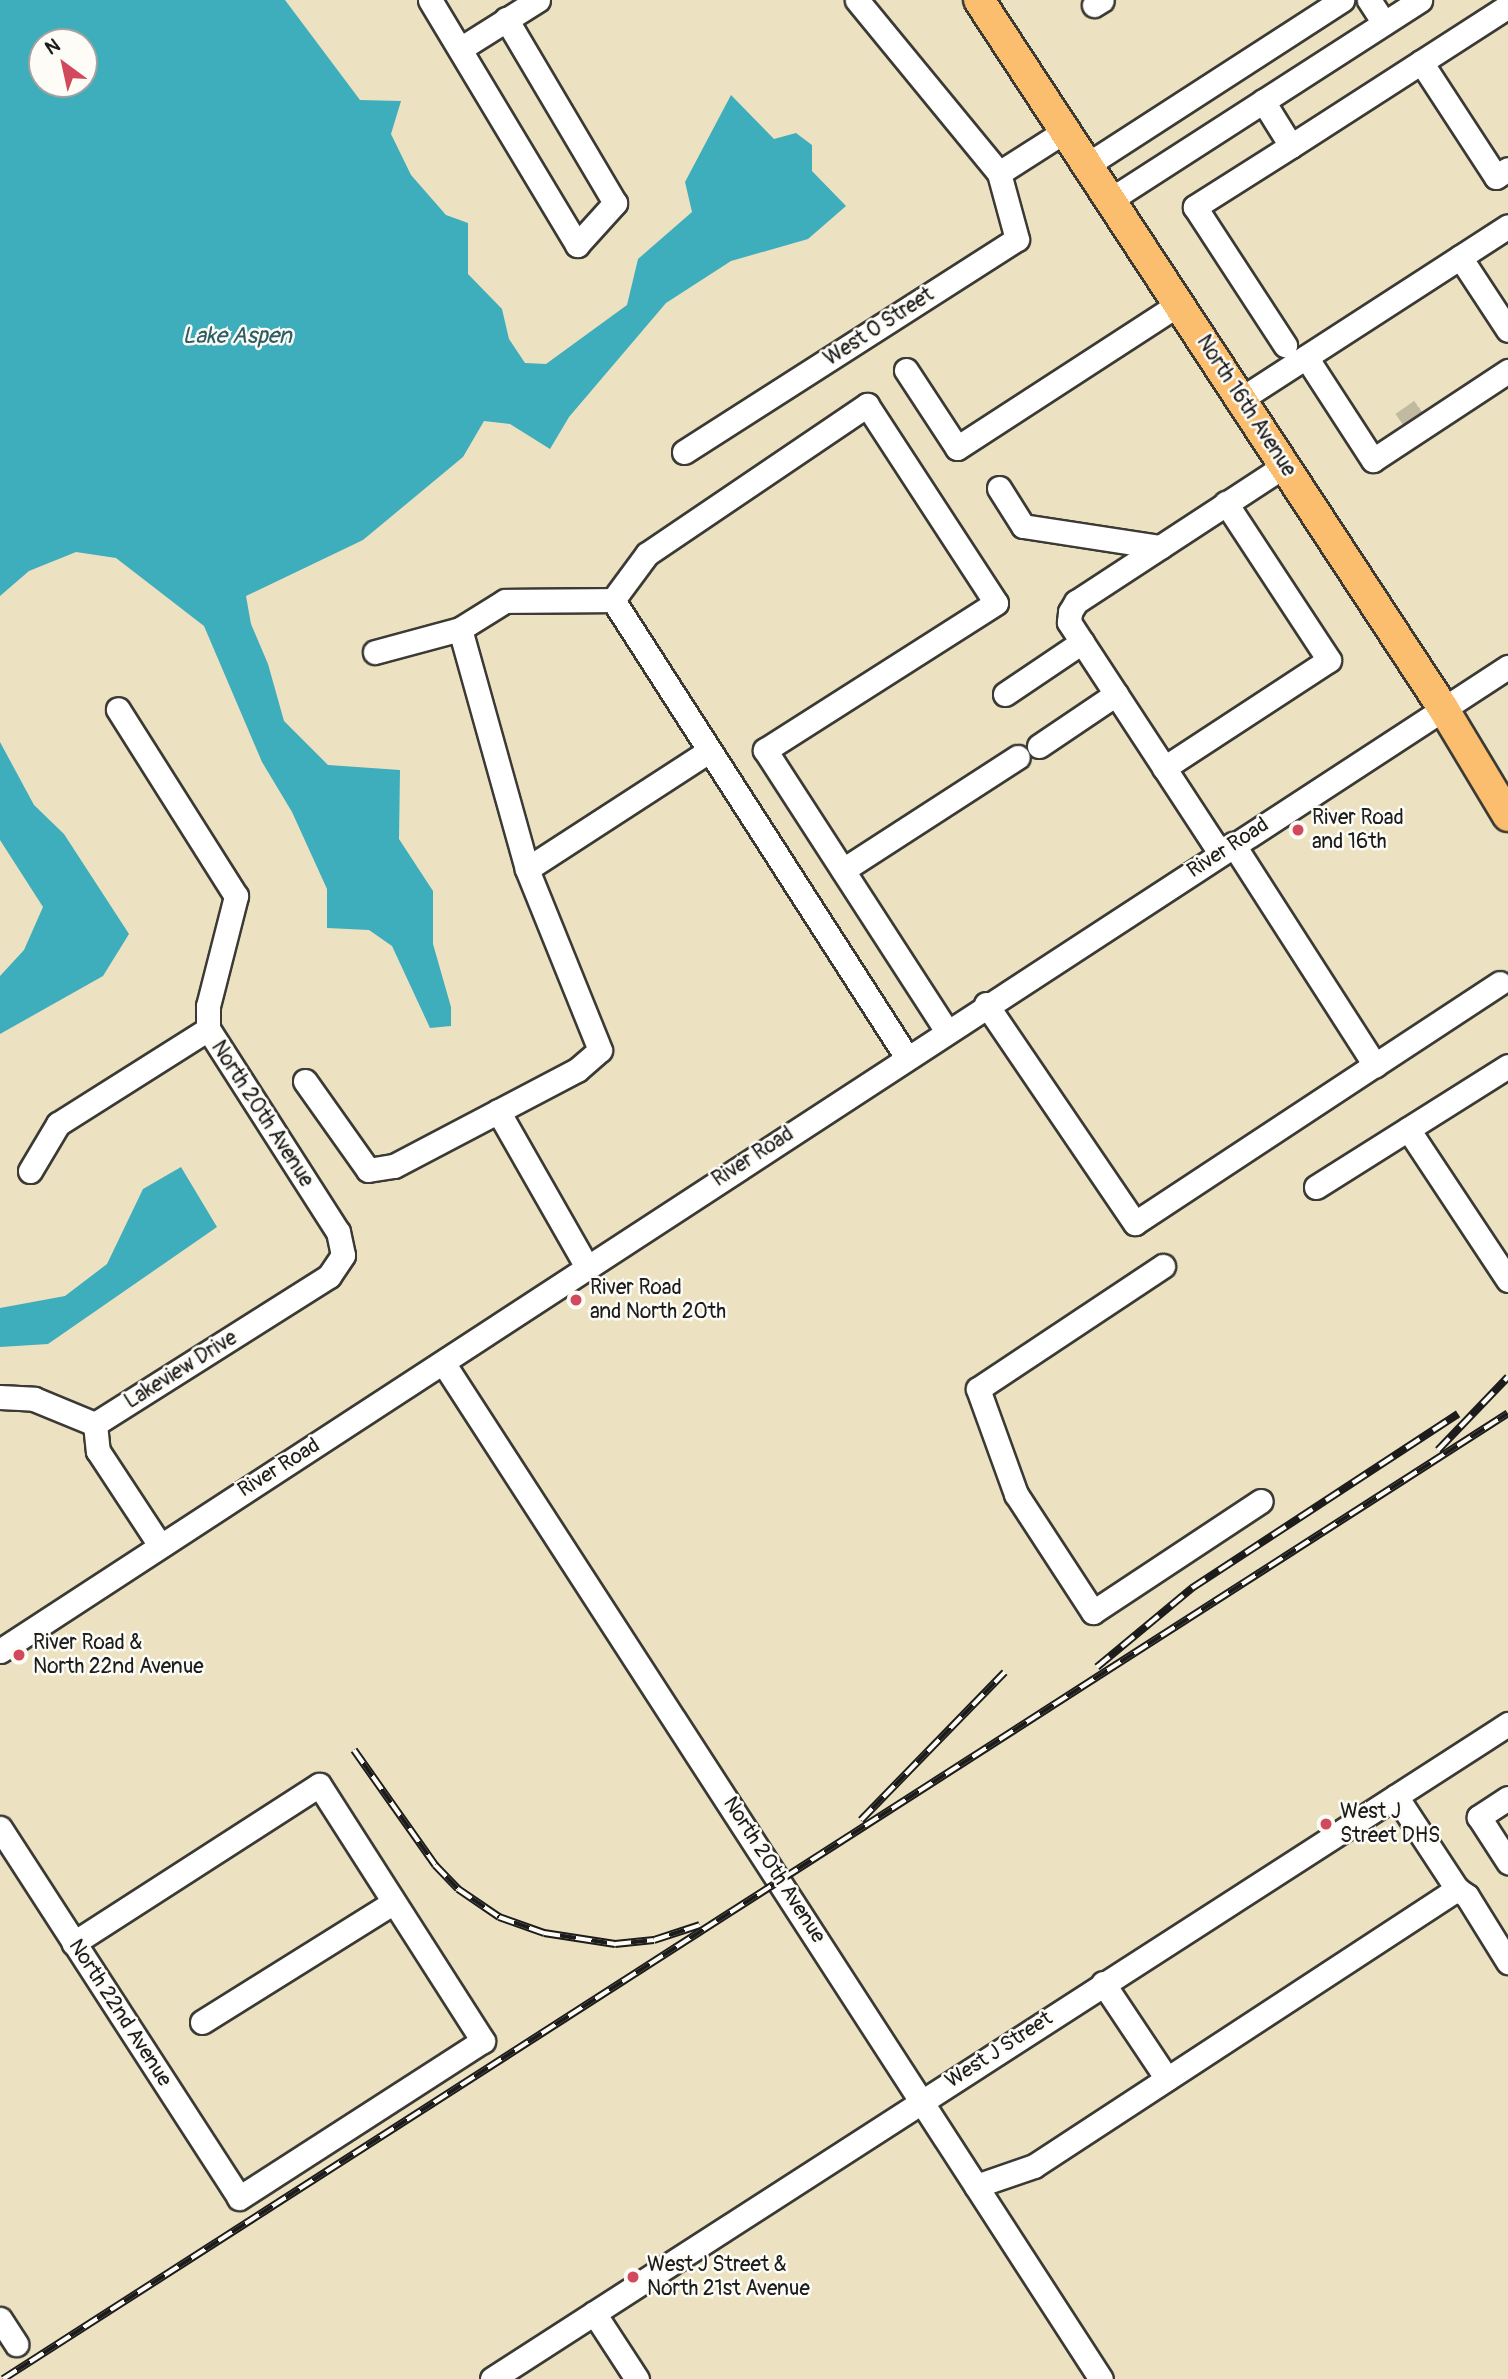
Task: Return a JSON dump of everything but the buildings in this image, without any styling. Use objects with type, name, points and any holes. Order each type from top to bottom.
[{"type":"main road","name":"North 16th Avenue","points":[[979,0],[1443,708],[1508,816]]},
{"type":"street","points":[[430,0],[577,245],[615,203],[506,19]]},
{"type":"street","points":[[460,49],[538,0]]},
{"type":"street","points":[[857,0],[999,173],[1065,131]]},
{"type":"street","points":[[1087,165],[1342,0]]},
{"type":"street","points":[[1369,0],[1384,23]]},
{"type":"street","points":[[1110,200],[1420,0]]},
{"type":"street","points":[[1285,345],[1195,207],[1508,6]]},
{"type":"street","points":[[1421,62],[1496,177],[1508,169]]},
{"type":"street","points":[[1263,101],[1291,146]]},
{"type":"street","name":"West O Street","points":[[684,452],[1017,239],[999,173]]},
{"type":"street","points":[[1241,399],[1508,226]]},
{"type":"street","points":[[1460,257],[1508,330]]},
{"type":"street","points":[[906,370],[957,448],[1179,304]]},
{"type":"street","points":[[1306,357],[1373,460],[1508,370]]},
{"type":"street","points":[[1428,405],[1485,386]]},
{"type":"street","points":[[613,600],[647,554],[867,405],[996,603],[765,750],[946,1030]]},
{"type":"street","points":[[1364,447],[1402,423]]},
{"type":"street","points":[[1284,465],[1076,602],[1069,622],[1164,768],[1226,848],[1375,1065]]},
{"type":"street","points":[[999,488],[1023,526],[1160,547]]},
{"type":"street","points":[[1164,768],[1329,660],[1226,503]]},
{"type":"street","points":[[375,652],[460,629],[505,601],[613,600]]},
{"type":"street","points":[[613,600],[906,1056]]},
{"type":"street","points":[[305,1081],[368,1170],[394,1166],[577,1070],[600,1050],[527,869],[460,629]]},
{"type":"street","points":[[1005,694],[1082,642]]},
{"type":"street","name":"River Road","points":[[0,1651],[159,1544],[444,1364],[906,1056],[1508,667]]},
{"type":"street","points":[[1039,746],[1116,694]]},
{"type":"street","name":"North 20th Avenue","points":[[118,709],[236,896],[208,1006],[208,1029],[338,1233],[344,1255]]},
{"type":"street","points":[[527,869],[709,751]]},
{"type":"street","points":[[843,870],[1018,757]]},
{"type":"street","points":[[986,1004],[1135,1223],[1500,983]]},
{"type":"street","points":[[30,1171],[58,1124],[208,1029]]},
{"type":"street","points":[[1316,1187],[1508,1066]]},
{"type":"street","points":[[498,1111],[587,1267]]},
{"type":"street","points":[[1408,1129],[1508,1280]]},
{"type":"street","name":"Lakeview Drive","points":[[95,1424],[329,1276],[344,1255]]},
{"type":"street","points":[[1163,1266],[978,1389],[1016,1493],[1093,1612],[1261,1501]]},
{"type":"street","name":"North 20th Avenue","points":[[444,1364],[1101,2379]]},
{"type":"street","points":[[0,1397],[34,1399],[95,1424],[99,1451],[159,1544]]},
{"type":"street","name":"West J Street","points":[[492,2379],[920,2100],[1508,1724]]},
{"type":"street","points":[[75,1943],[318,1785],[394,1902],[202,2022]]},
{"type":"street","points":[[1396,1796],[1457,1889],[1467,1896],[1508,1962]]},
{"type":"street","points":[[1508,1798],[1479,1817],[1508,1862]]},
{"type":"street","name":"North 22nd Avenue","points":[[0,1828],[239,2198],[483,2041],[394,1902]]},
{"type":"street","points":[[976,2186],[1034,2166],[1457,1889]]},
{"type":"street","points":[[1103,1983],[1167,2079]]},
{"type":"street","points":[[594,2313],[637,2379]]},
{"type":"street","points":[[0,2319],[16,2344]]},
{"type":"water","name":"Lake Aspen","points":[[0,0],[285,0],[360,100],[401,101],[391,134],[411,175],[446,215],[468,223],[468,274],[502,309],[509,339],[525,363],[546,364],[627,305],[638,259],[692,212],[685,182],[731,95],[774,139],[796,133],[812,145],[812,171],[846,206],[808,239],[731,261],[666,303],[569,417],[550,449],[510,424],[484,421],[463,457],[363,540],[246,596],[251,624],[268,664],[284,721],[328,765],[400,770],[399,839],[433,891],[433,944],[451,1007],[451,1026],[430,1028],[392,946],[369,930],[327,928],[327,889],[292,812],[262,762],[204,626],[116,558],[76,552],[29,571],[0,596]]},
{"type":"water","points":[[0,742],[34,805],[64,834],[129,934],[103,976],[0,1034],[0,976],[24,950],[43,907],[0,840]]},
{"type":"water","points":[[181,1167],[217,1227],[48,1344],[0,1347],[0,1308],[65,1296],[107,1264],[143,1189]]},
{"type":"tunnel","points":[[1402,423],[1428,405]]},
{"type":"railway","points":[[1438,1450],[1508,1377]]},
{"type":"railway","points":[[3,2379],[1508,1413]]},
{"type":"railway","points":[[1097,1667],[1192,1588],[1458,1414]]},
{"type":"railway","points":[[861,1820],[1005,1672]]},
{"type":"railway","points":[[354,1750],[435,1865],[458,1889],[499,1917],[544,1933],[615,1944],[654,1940],[700,1925]]},
{"type":"place","name":"River Road and 16th","points":[[1298,830]]},
{"type":"place","name":"River Road and North 20th","points":[[576,1300]]},
{"type":"place","name":"River Road & North 22nd Avenue","points":[[19,1655]]},
{"type":"place","name":"West J Street DHS","points":[[1326,1824]]},
{"type":"place","name":"West J Street & North 21st Avenue","points":[[633,2277]]}]
